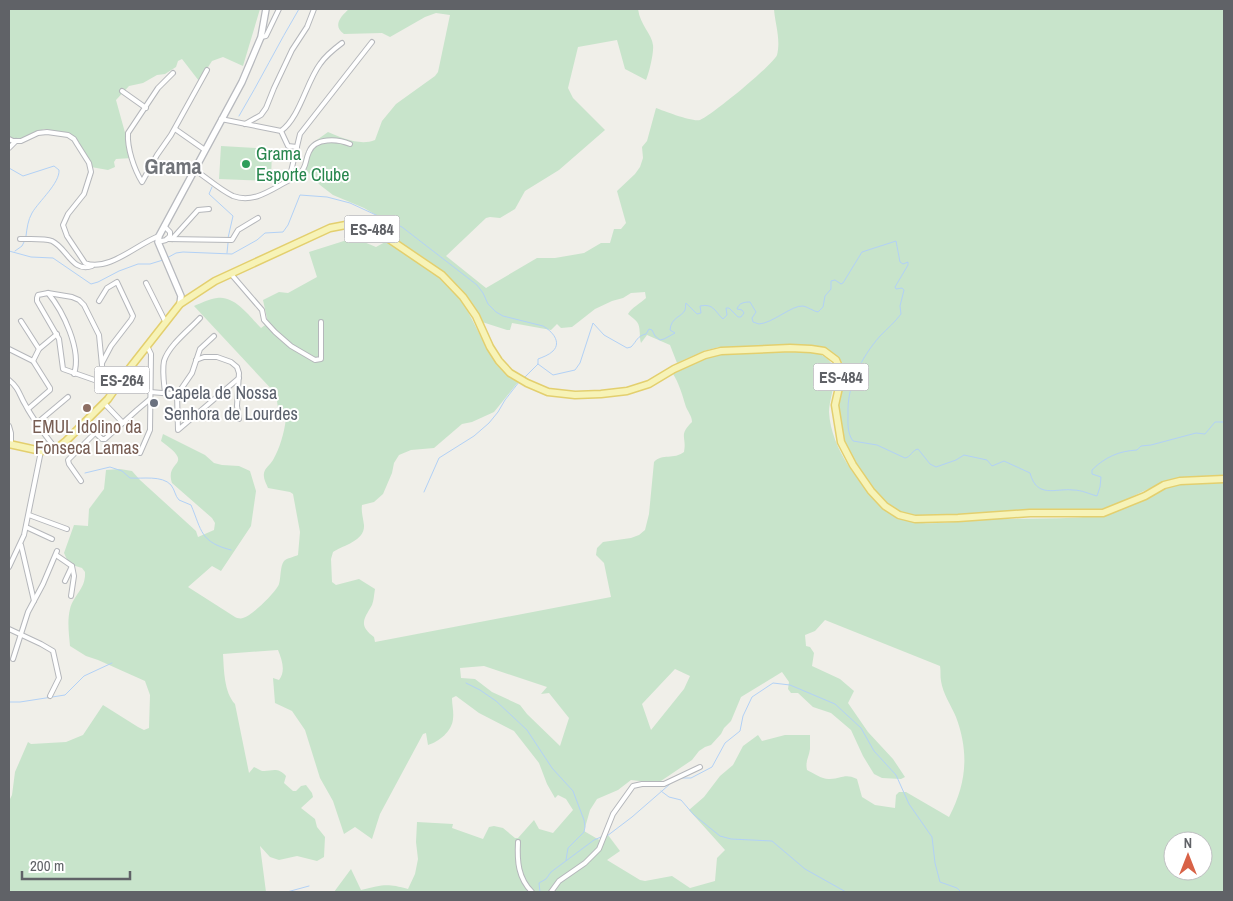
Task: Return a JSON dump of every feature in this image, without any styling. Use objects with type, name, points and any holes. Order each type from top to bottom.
[{"type":"main road","points":[[180,304],[181,296],[165,259],[159,239],[221,118],[242,82],[261,37],[266,9]]},
{"type":"main road","name":"ES-484","points":[[180,304],[216,281],[330,228],[351,224],[366,227],[393,241],[442,275],[463,297],[476,316],[490,347],[499,361],[510,373],[527,384],[548,392],[575,395],[626,391],[649,384],[674,368],[705,355],[721,352],[790,348],[824,352],[836,360],[842,374],[835,405],[841,442],[853,465],[871,491],[885,506],[898,515],[915,520],[1030,513],[1102,513],[1145,496],[1164,485],[1180,480],[1224,479]]},
{"type":"main road","name":"ES-264","points":[[56,449],[112,395],[147,345],[180,304]]},
{"type":"main road","points":[[10,444],[41,451],[56,449]]},
{"type":"street","points":[[261,37],[266,36],[279,9]]},
{"type":"street","points":[[245,124],[261,115],[266,108],[292,50],[307,27],[314,9]]},
{"type":"street","points":[[221,118],[280,131],[286,127],[293,116],[319,64],[329,52],[342,42]]},
{"type":"street","points":[[289,180],[300,134],[372,42]]},
{"type":"street","points":[[173,73],[158,88],[128,135],[137,173],[142,182],[207,70]]},
{"type":"street","points":[[122,91],[146,108]]},
{"type":"street","points":[[175,128],[205,150]]},
{"type":"street","points":[[280,131],[288,146],[297,147]]},
{"type":"street","points":[[9,148],[16,141],[43,132],[60,133],[70,136],[75,141],[91,172],[84,194],[66,216],[63,225],[79,256],[85,263],[94,265]]},
{"type":"street","points":[[9,139],[16,141]]},
{"type":"street","points":[[195,170],[234,196],[247,199],[258,197],[300,173],[306,164],[309,152],[316,144],[329,140],[340,140],[350,144]]},
{"type":"street","points":[[170,239],[199,209],[209,209]]},
{"type":"street","points":[[20,239],[49,240],[56,244],[78,266],[85,268],[119,258],[159,239],[232,240],[238,230],[258,218]]},
{"type":"street","points":[[164,226],[170,233],[170,239]]},
{"type":"street","points":[[231,274],[262,310],[264,320],[275,332],[291,346],[315,360],[321,359],[321,322]]},
{"type":"street","points":[[99,301],[107,288],[118,282],[133,316],[132,320],[109,349],[102,363]]},
{"type":"street","points":[[146,283],[165,321]]},
{"type":"street","points":[[46,293],[61,310],[70,335],[76,359],[74,374]]},
{"type":"street","points":[[103,382],[74,374],[62,368],[60,342],[37,301],[37,296],[46,293],[75,298],[83,303],[98,332],[103,382],[105,388],[112,395]]},
{"type":"street","points":[[165,393],[165,359],[180,338],[200,318]]},
{"type":"street","points":[[21,321],[39,349]]},
{"type":"street","points":[[32,361],[39,349],[57,334]]},
{"type":"street","points":[[214,336],[200,349],[192,373],[177,394],[178,430],[240,378]]},
{"type":"street","points":[[140,453],[150,430],[150,351],[147,345]]},
{"type":"street","points":[[9,349],[32,361],[50,389],[28,410]]},
{"type":"street","points":[[196,360],[217,357],[225,359],[237,367],[240,378],[237,406],[239,419]]},
{"type":"street","points":[[9,380],[19,390],[28,410],[56,449]]},
{"type":"street","points":[[150,392],[177,394]]},
{"type":"street","points":[[37,423],[68,397]]},
{"type":"street","points":[[84,423],[105,440],[150,400]]},
{"type":"street","points":[[104,403],[123,423]]},
{"type":"street","points":[[9,426],[12,433],[10,444]]},
{"type":"street","points":[[81,481],[68,464],[68,460],[95,433]]},
{"type":"street","points":[[9,563],[20,545],[26,527],[41,451]]},
{"type":"street","points":[[29,515],[67,529]]},
{"type":"street","points":[[26,527],[52,539]]},
{"type":"street","points":[[20,545],[34,601]]},
{"type":"street","points":[[13,659],[28,612],[57,553],[72,566],[74,576],[71,596]]},
{"type":"street","points":[[64,580],[72,566]]},
{"type":"street","points":[[9,629],[54,652],[59,678],[50,696]]},
{"type":"street","points":[[551,892],[558,881],[585,863],[599,849],[613,814],[633,786],[664,784],[700,767]]},
{"type":"street","points":[[518,842],[519,869],[525,885],[532,892]]},
{"type":"green space","points":[[9,9],[260,9],[243,66],[223,57],[212,61],[199,81],[182,59],[178,61],[176,67],[165,74],[157,75],[143,83],[129,86],[116,100],[132,158],[116,159],[114,162],[115,167],[108,170],[91,167],[70,134],[44,129],[14,144],[9,141]]},
{"type":"green space","points":[[349,9],[638,9],[653,45],[651,63],[646,80],[625,69],[617,40],[578,47],[568,88],[573,98],[605,130],[559,170],[525,191],[515,209],[500,218],[486,218],[446,256],[486,288],[537,258],[555,258],[584,253],[601,243],[610,243],[614,229],[621,229],[626,223],[617,191],[640,167],[643,158],[642,147],[647,141],[656,108],[685,118],[700,120],[742,89],[777,55],[778,37],[774,9],[1224,9],[1224,477],[1195,477],[1173,480],[1157,485],[1104,509],[1094,511],[916,517],[898,512],[890,507],[873,490],[851,458],[835,422],[841,379],[832,356],[793,346],[719,347],[704,351],[677,363],[670,345],[647,335],[641,343],[638,324],[628,314],[646,298],[645,292],[631,293],[595,309],[572,327],[561,328],[557,324],[551,330],[512,323],[510,330],[507,330],[479,321],[457,285],[436,266],[376,229],[386,221],[364,208],[333,195],[320,185],[305,169],[314,142],[328,132],[357,142],[375,140],[382,121],[396,104],[438,72],[450,15],[436,13],[425,17],[390,37],[382,33],[344,34],[340,31],[338,24]]},
{"type":"green space","name":"Grama Esporte Clube","points":[[221,146],[272,149],[271,181],[219,179]]},
{"type":"green space","points":[[347,240],[364,242],[376,247],[387,241],[443,279],[463,302],[493,357],[519,381],[494,412],[472,422],[462,424],[434,448],[411,450],[399,455],[394,463],[383,494],[374,502],[362,505],[364,525],[361,535],[358,539],[333,552],[331,559],[332,582],[336,585],[359,579],[375,589],[373,603],[365,618],[364,625],[374,637],[375,642],[611,597],[604,563],[596,555],[597,548],[603,542],[631,538],[645,530],[649,514],[654,462],[657,459],[676,456],[684,452],[684,433],[692,420],[672,372],[715,353],[813,352],[827,359],[832,364],[834,372],[829,412],[831,426],[841,453],[866,488],[898,516],[911,522],[944,523],[988,519],[1095,516],[1105,514],[1151,493],[1177,484],[1224,482],[1224,892],[334,892],[351,869],[361,890],[384,885],[408,889],[415,874],[418,859],[416,842],[417,822],[453,824],[452,828],[483,839],[489,827],[494,826],[503,828],[515,838],[518,838],[534,820],[539,829],[553,833],[573,810],[566,799],[558,795],[555,798],[539,763],[514,731],[479,713],[456,696],[452,698],[453,716],[448,732],[440,739],[428,745],[426,733],[423,734],[380,814],[372,839],[355,827],[344,834],[333,801],[320,778],[305,730],[292,711],[275,703],[273,678],[279,680],[283,669],[278,650],[223,654],[224,674],[231,699],[235,704],[249,773],[254,767],[262,771],[280,771],[286,776],[284,783],[293,791],[306,785],[313,797],[301,808],[315,819],[317,827],[325,837],[324,857],[317,861],[297,856],[279,860],[270,857],[260,846],[266,892],[9,892],[9,801],[12,795],[15,772],[28,742],[31,744],[66,742],[83,735],[103,705],[144,730],[149,728],[150,695],[145,681],[86,656],[70,646],[68,623],[70,609],[84,583],[85,572],[82,568],[69,564],[64,553],[74,525],[88,526],[89,509],[104,489],[106,470],[120,469],[132,471],[196,531],[198,537],[214,530],[215,523],[212,518],[172,483],[172,470],[178,459],[177,455],[161,441],[163,434],[205,455],[214,463],[239,466],[250,471],[256,491],[251,526],[221,571],[212,566],[188,587],[236,617],[247,616],[263,603],[279,584],[284,561],[298,555],[300,532],[293,494],[268,488],[264,477],[265,471],[280,445],[286,419],[278,408],[276,394],[194,306],[205,301],[224,298],[236,303],[261,328],[268,323],[263,300],[279,292],[288,293],[317,277],[309,252]],"holes":[[[825,620],[940,666],[942,686],[956,717],[964,755],[963,780],[949,817],[906,792],[899,792],[896,795],[895,808],[875,805],[862,797],[857,779],[846,776],[827,779],[807,770],[810,735],[785,735],[762,741],[758,735],[743,746],[733,765],[720,776],[704,797],[689,810],[725,850],[717,858],[715,881],[690,888],[672,876],[645,881],[640,880],[607,860],[620,851],[605,831],[601,841],[584,831],[590,810],[597,799],[618,790],[631,780],[658,783],[692,760],[699,751],[711,745],[721,734],[731,721],[741,697],[782,672],[789,682],[788,689],[791,693],[798,693],[813,707],[831,713],[851,730],[874,774],[882,778],[901,779],[905,777],[893,759],[868,732],[848,703],[854,691],[840,679],[812,666],[814,653],[810,647],[806,646],[805,635],[815,631]],[[484,666],[547,687],[541,694],[549,693],[569,718],[560,746],[520,705],[492,692],[475,679],[461,678],[460,668]],[[675,669],[690,676],[684,689],[651,730],[642,704]]]},
{"type":"waterway","points":[[239,116],[299,9]]},
{"type":"waterway","points":[[9,168],[23,176],[54,166],[59,170],[53,186],[35,208],[28,224],[26,236]]},
{"type":"waterway","points":[[212,187],[209,194],[233,216],[228,238]]},
{"type":"waterway","points":[[167,258],[176,253],[183,252],[232,254],[257,240],[265,233],[283,232],[288,225],[300,195],[327,197],[350,203],[402,227],[477,285],[488,304],[496,312],[503,316],[543,326],[550,331],[555,337],[556,348],[550,354],[538,359],[538,364],[524,378]]},
{"type":"waterway","points":[[538,364],[553,375],[575,370],[580,363],[593,323],[604,335],[627,348],[631,347],[649,329],[660,340],[664,339],[675,333],[670,330],[672,322],[684,312],[686,303],[697,314],[701,313],[700,306],[711,307],[723,319],[727,315],[726,308],[729,308],[738,317],[741,317],[744,313],[742,310],[737,309],[739,305],[750,302],[756,312],[752,318],[753,322],[759,324],[770,321],[799,306],[818,312],[823,307],[825,296],[831,289],[831,281],[835,280],[841,284],[843,283],[862,252],[896,241],[900,262],[903,264],[908,262],[895,287],[896,289],[902,288],[904,290],[900,306],[901,314],[873,344],[856,372],[848,403],[849,431],[853,441],[877,445],[905,458],[918,449],[930,464],[936,467],[964,455],[987,460],[992,466],[1004,461],[1030,473],[1033,481],[1042,489],[1076,490],[1097,496],[1101,477],[1092,474],[1092,470],[1107,458],[1118,453],[1137,450],[1141,446],[1196,433],[1205,434],[1215,422],[1224,422]]},
{"type":"waterway","points":[[15,251],[24,242]]},
{"type":"waterway","points":[[227,253],[228,243]]},
{"type":"waterway","points":[[9,251],[31,257],[53,258],[91,284],[138,264],[150,264],[163,260]]},
{"type":"waterway","points":[[424,492],[439,458],[474,436],[489,423],[519,382]]},
{"type":"waterway","points":[[85,473],[110,467],[122,471],[130,478],[152,478],[167,482],[171,485],[179,500],[191,505],[203,534],[213,543],[231,550]]},
{"type":"waterway","points":[[9,702],[65,695],[84,676],[112,663]]},
{"type":"waterway","points":[[466,683],[496,701],[527,730],[552,768],[573,791],[585,827],[584,832],[568,848],[566,860]]},
{"type":"waterway","points":[[680,778],[691,778],[712,767],[725,743],[740,731],[743,716],[752,697],[773,683],[790,685],[835,704],[861,728],[874,751],[896,775],[909,804],[932,837],[935,863],[940,882],[957,888],[961,892]]},
{"type":"waterway","points":[[607,836],[670,784]]},
{"type":"waterway","points":[[661,791],[669,797],[681,800],[694,815],[720,836],[731,839],[772,841],[805,869],[846,892]]},
{"type":"waterway","points":[[540,892],[539,883],[546,879],[551,872],[594,840],[601,837]]},
{"type":"waterway","points":[[287,892],[309,886]]},
{"type":"place","name":"Grama Esporte Clube","points":[[246,164]]},
{"type":"place","name":"Capela de Nossa Senhora de Lourdes","points":[[154,403]]},
{"type":"place","name":"EMUL Idolino da Fonseca Lamas","points":[[87,408]]},
{"type":"district","name":"Grama","points":[[173,166]]}]
